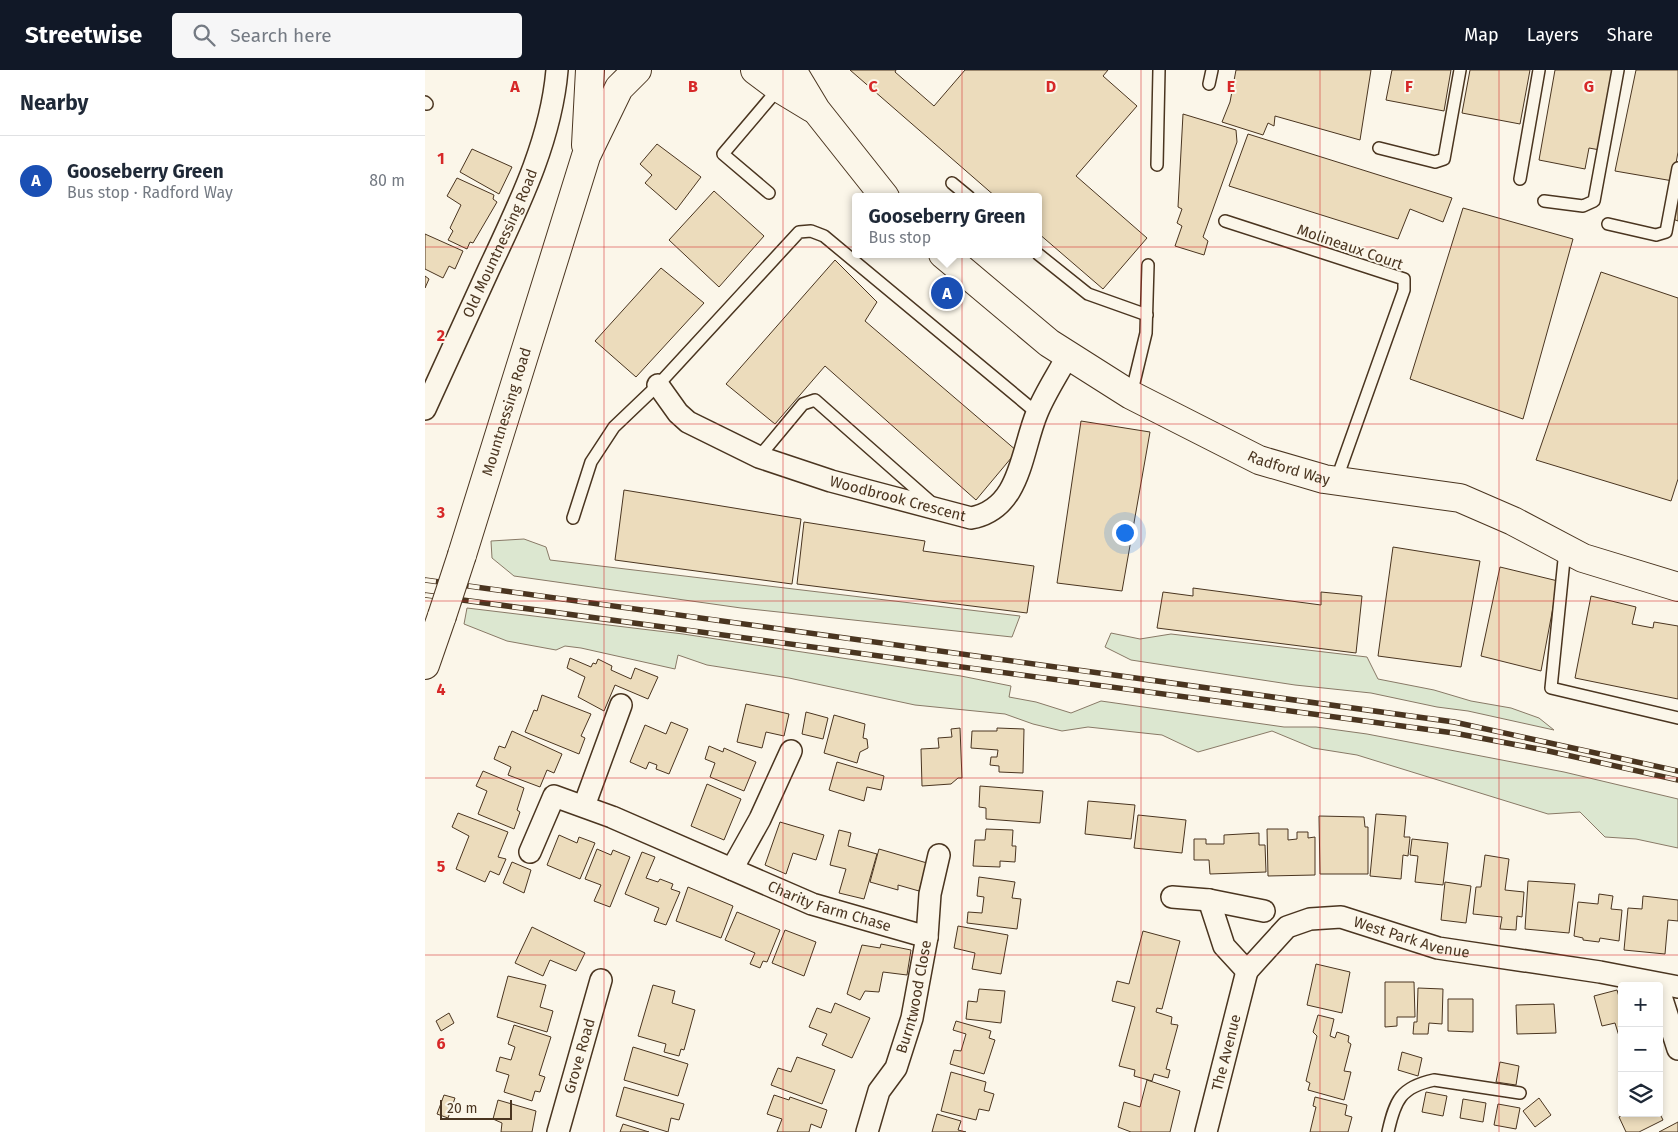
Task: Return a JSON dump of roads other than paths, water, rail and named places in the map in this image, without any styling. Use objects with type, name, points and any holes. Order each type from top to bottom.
[{"type":"street","name":"Old Mountnessing Road","points":[[425,409],[517,208],[541,147],[552,106],[557,70]]},
{"type":"street","name":"Mountnessing Road","points":[[586,156],[590,70]]},
{"type":"street","name":"Mountnessing Road","points":[[425,665],[462,555],[586,156],[619,88],[637,70]]},
{"type":"street","points":[[755,70],[785,79],[816,110],[882,193]]},
{"type":"street","name":"Radford Way","points":[[948,258],[1049,343],[1131,395],[1259,460],[1341,468],[1460,498],[1513,521],[1583,558],[1678,587]]},
{"type":"street","name":"Woodbrook Crescent","points":[[658,385],[678,413],[688,422],[759,457],[831,481],[938,508],[957,516],[971,518],[985,515],[1001,503],[1011,488],[1024,456],[1037,413],[1068,355]]},
{"type":"street","points":[[584,806],[621,705]]},
{"type":"street","points":[[732,869],[760,819],[791,751]]},
{"type":"street","name":"Charity Farm Chase","points":[[530,852],[554,796],[584,806],[812,904],[927,937]]},
{"type":"street","name":"Burntwood Close","points":[[867,1132],[879,1092],[896,1068],[912,1018],[927,937],[930,894],[939,855]]},
{"type":"street","points":[[1172,897],[1209,900],[1264,911]]},
{"type":"street","points":[[1209,900],[1224,946],[1247,971]]},
{"type":"street","name":"West Park Avenue","points":[[1247,971],[1287,927],[1310,919],[1341,917],[1438,948],[1600,972],[1641,982]]},
{"type":"street","name":"The Avenue","points":[[1206,1132],[1247,971]]},
{"type":"street","name":"Grove Road","points":[[558,1132],[601,980]]},
{"type":"street","name":"West Park Avenue","points":[[1663,986],[1678,987]]},
{"type":"street","points":[[1663,1002],[1678,1049]]},
{"type":"lane","points":[[1157,165],[1159,70]]},
{"type":"lane","points":[[1209,84],[1212,70]]},
{"type":"lane","points":[[1379,148],[1435,162],[1444,159],[1460,70]]},
{"type":"lane","points":[[1520,179],[1539,70]]},
{"type":"lane","points":[[1545,201],[1583,206],[1594,201],[1618,70]]},
{"type":"lane","points":[[769,193],[723,154],[785,79]]},
{"type":"lane","points":[[1608,224],[1656,235],[1666,232],[1678,168]]},
{"type":"lane","points":[[952,183],[964,193]]},
{"type":"lane","name":"Molineaux Court","points":[[1225,221],[1403,278],[1404,290],[1341,468]]},
{"type":"lane","points":[[573,518],[591,462],[614,427],[658,385],[799,232],[811,231],[824,236],[1037,413]]},
{"type":"lane","points":[[1042,257],[1088,294],[1147,315]]},
{"type":"lane","points":[[1131,395],[1146,333],[1148,265]]},
{"type":"lane","points":[[759,457],[803,404],[815,400],[938,508]]},
{"type":"lane","points":[[1565,550],[1551,688],[1678,718]]},
{"type":"lane","points":[[1387,1132],[1391,1114],[1399,1097],[1410,1087],[1420,1083],[1434,1080],[1520,1094]]},
{"type":"railway","points":[[425,580],[1454,722],[1678,771]]},
{"type":"railway","points":[[425,595],[1454,733],[1544,750],[1678,780]]},
{"type":"place","name":"Gooseberry Green","points":[[947,293]]}]
